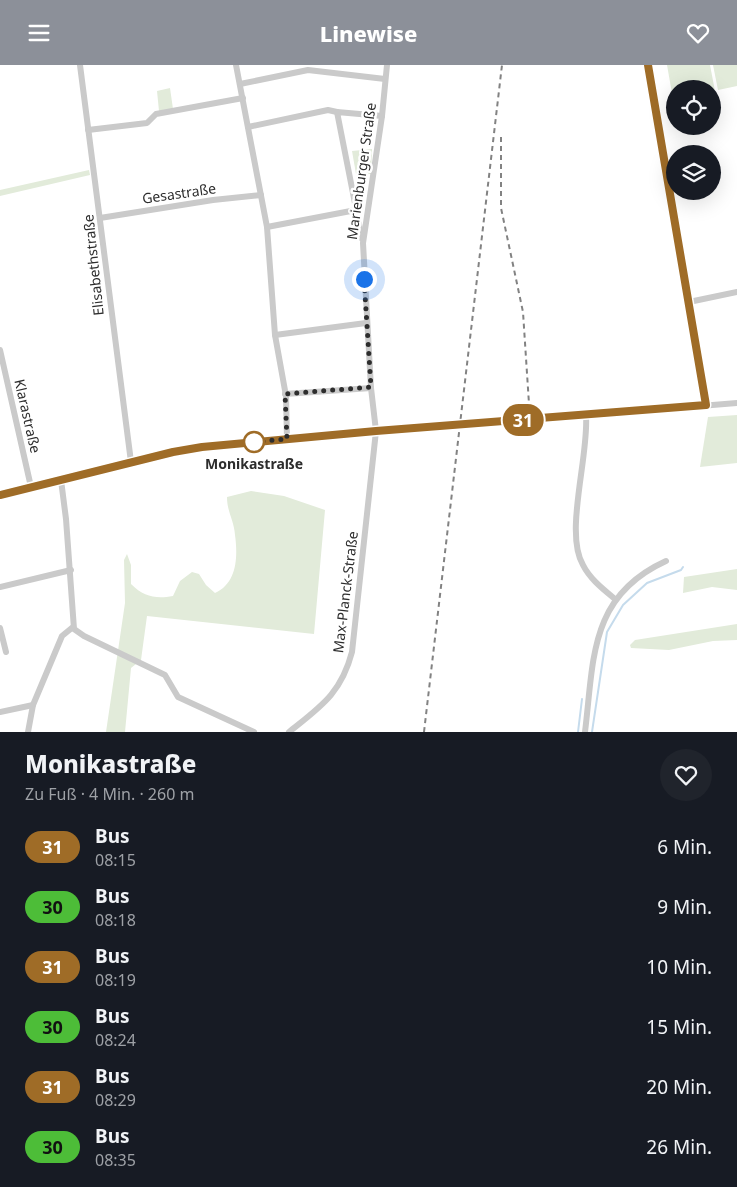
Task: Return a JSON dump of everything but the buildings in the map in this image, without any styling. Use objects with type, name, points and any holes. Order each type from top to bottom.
[{"type":"street","name":"Elisabethstraße","points":[[80,65],[131,462]]},
{"type":"street","points":[[236,65],[267,227],[276,335],[285,394],[287,439]]},
{"type":"street","name":"Marienburger Straße","points":[[376,431],[366,323],[363,243],[382,116],[387,65]]},
{"type":"street","points":[[648,65],[706,405]]},
{"type":"street","points":[[240,85],[308,68],[385,79]]},
{"type":"street","points":[[88,131],[147,123],[156,114],[243,98]]},
{"type":"street","points":[[248,127],[328,110],[382,116]]},
{"type":"street","points":[[337,112],[363,243]]},
{"type":"street","name":"Gesastraße","points":[[100,218],[213,199],[261,195]]},
{"type":"street","points":[[267,227],[356,210]]},
{"type":"street","points":[[689,302],[737,292]]},
{"type":"street","points":[[276,335],[366,323]]},
{"type":"street","name":"Klarastraße","points":[[0,350],[31,487]]},
{"type":"street","points":[[285,394],[371,387]]},
{"type":"street","points":[[0,495],[131,462],[202,447],[376,431],[737,403]]},
{"type":"street","points":[[586,416],[586,445],[576,532],[577,549],[588,572],[615,599]]},
{"type":"street","name":"Max-Planck-Straße","points":[[289,732],[332,697],[348,666],[354,635],[376,431]]},
{"type":"street","points":[[61,480],[74,627],[84,636],[165,675],[178,697],[254,732]]},
{"type":"street","points":[[585,732],[596,645],[615,599],[635,579],[666,561]]},
{"type":"street","points":[[0,587],[70,570]]},
{"type":"street","points":[[28,732],[33,705],[62,636],[74,627]]},
{"type":"street","points":[[0,628],[6,652]]},
{"type":"street","points":[[0,712],[33,705]]},
{"type":"green space","points":[[667,65],[710,65],[713,80],[670,80]]},
{"type":"green space","points":[[713,65],[737,65],[737,86],[721,89],[721,80],[716,80]]},
{"type":"green space","points":[[170,88],[173,109],[159,111],[157,91]]},
{"type":"green space","points":[[372,149],[371,174],[356,174],[352,151]]},
{"type":"green space","points":[[89,170],[90,175],[0,196],[0,190]]},
{"type":"green space","points":[[737,415],[737,463],[700,467],[708,417]]},
{"type":"green space","points":[[251,491],[284,496],[325,510],[314,634],[147,616],[141,660],[131,668],[125,732],[106,732],[125,603],[124,560],[127,554],[131,565],[131,584],[150,596],[173,596],[180,581],[192,572],[199,574],[206,585],[215,593],[228,583],[236,560],[236,543],[227,497]]},
{"type":"green space","points":[[737,569],[737,590],[712,587],[683,593],[684,577]]},
{"type":"green space","points":[[737,624],[737,640],[713,641],[669,650],[631,648],[630,645],[635,640]]},
{"type":"waterway","points":[[592,732],[607,632],[623,605],[647,583],[681,570],[683,567]]},
{"type":"waterway","points":[[578,732],[582,699]]},
{"type":"railway","points":[[424,732],[502,65]]},
{"type":"railway","points":[[501,137],[501,208],[523,312],[529,404]]},
{"type":"bus line","name":"31","points":[[0,495],[173,452],[202,447],[706,405],[648,65]]},
{"type":"place","name":"Monikastraße","points":[[254,442]]},
{"type":"route","points":[[254,442],[287,439],[285,394],[371,387],[364,279]]}]
